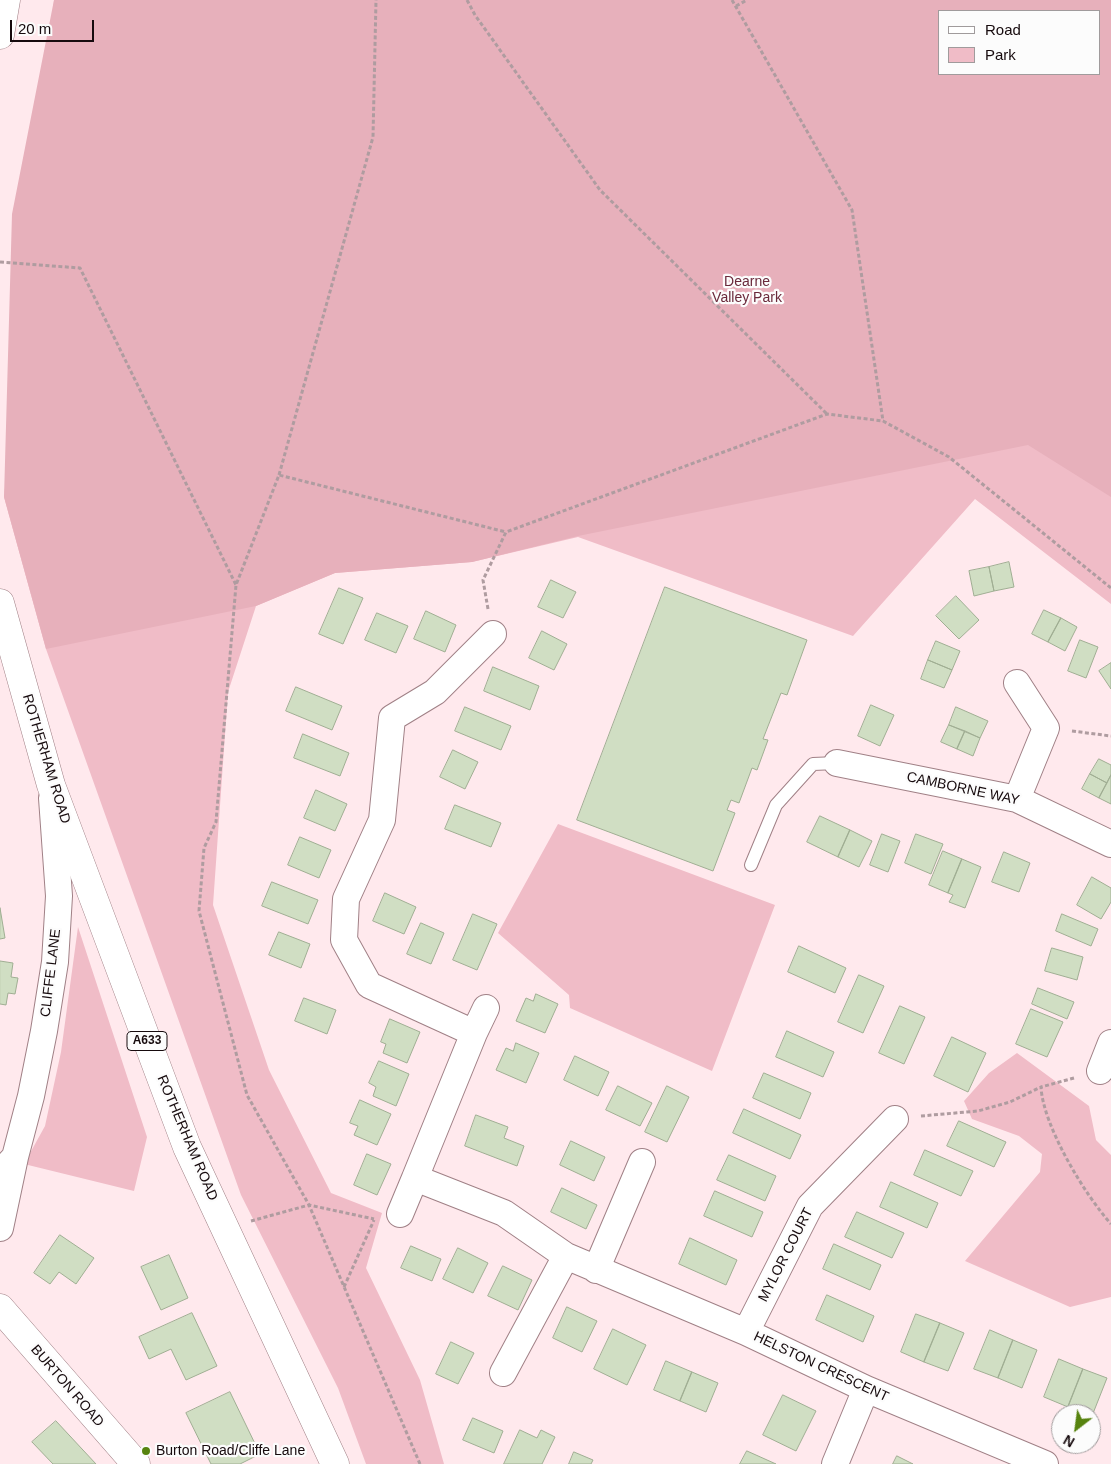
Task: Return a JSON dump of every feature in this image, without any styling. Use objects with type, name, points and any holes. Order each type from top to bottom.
[{"type":"main road","points":[[0,35],[6,0]]},
{"type":"main road","name":"ROTHERHAM ROAD","points":[[0,603],[51,785],[187,1147],[335,1464]]},
{"type":"main road","name":"BURTON ROAD","points":[[0,1308],[136,1464]]},
{"type":"street","points":[[474,1033],[369,985],[344,940],[346,899],[382,820],[392,718],[434,692],[493,634]]},
{"type":"street","points":[[1017,683],[1046,728],[1017,799]]},
{"type":"street","name":"CAMBORNE WAY","points":[[837,763],[1017,799],[1111,844]]},
{"type":"street","name":"CLIFFE LANE","points":[[0,1228],[7,1165],[44,1031],[55,962],[59,896],[51,785]]},
{"type":"street","points":[[400,1214],[486,1008]]},
{"type":"street","points":[[1100,1071],[1111,1043]]},
{"type":"street","name":"MYLOR COURT","points":[[746,1332],[810,1206],[895,1119]]},
{"type":"street","points":[[596,1270],[642,1162]]},
{"type":"street","name":"HELSTON CRESCENT","points":[[415,1178],[504,1213],[566,1256],[596,1270],[746,1332],[866,1389],[1045,1464]]},
{"type":"street","points":[[504,1372],[566,1256]]},
{"type":"street","points":[[835,1464],[866,1389]]},
{"type":"lane","points":[[751,865],[776,805],[813,764],[837,763]]},
{"type":"path","points":[[376,0],[373,137],[279,475],[236,585],[216,822],[204,848],[199,911],[247,1096],[309,1205],[420,1464]]},
{"type":"path","points":[[467,0],[475,15],[600,190],[828,414]]},
{"type":"path","points":[[732,0],[852,210],[883,421]]},
{"type":"path","points":[[736,6],[747,0]]},
{"type":"path","points":[[0,262],[80,268],[236,585]]},
{"type":"path","points":[[279,475],[506,532],[828,414],[883,421],[948,458],[1111,588]]},
{"type":"path","points":[[493,634],[483,580],[506,532]]},
{"type":"path","points":[[1046,728],[1111,736]]},
{"type":"path","points":[[895,1119],[978,1111],[1010,1102],[1041,1087],[1100,1071]]},
{"type":"path","points":[[1041,1087],[1042,1098],[1049,1121],[1077,1176],[1111,1224]]},
{"type":"path","points":[[225,1228],[309,1205],[381,1221],[400,1214]]},
{"type":"path","points":[[344,1287],[374,1219]]},
{"type":"green space","name":"Dearne Valley Park","points":[[54,0],[1111,0],[1111,604],[975,499],[853,636],[578,537],[472,562],[335,573],[256,606],[228,692],[213,905],[269,1070],[331,1193],[382,1213],[366,1268],[420,1380],[444,1464],[366,1464],[338,1388],[241,1195],[46,649],[4,497]]},
{"type":"green space","name":"Dearne Valley Park","points":[[54,0],[1111,0],[1111,497],[1028,445],[578,536],[472,562],[335,573],[256,606],[46,649],[4,497],[12,214]]},
{"type":"green space","points":[[558,824],[775,905],[712,1071],[570,1008],[569,995],[498,933]]},
{"type":"green space","points":[[78,927],[147,1137],[134,1191],[24,1164],[45,1126],[61,1052]]},
{"type":"green space","points":[[1017,1053],[1089,1106],[1096,1140],[1111,1155],[1111,1297],[1070,1307],[965,1261],[1040,1172],[1042,1154],[1019,1136],[972,1119],[964,1101],[989,1073]]},
{"type":"building","points":[[1009,562],[1014,587],[994,591],[989,567]]},
{"type":"building","points":[[989,567],[994,591],[974,596],[969,571]]},
{"type":"building","points":[[551,580],[576,592],[563,618],[538,607]]},
{"type":"building","points":[[665,587],[807,640],[787,695],[781,693],[763,739],[768,740],[757,770],[752,768],[739,803],[731,800],[727,810],[735,813],[713,871],[577,820]]},
{"type":"building","points":[[339,588],[363,598],[343,644],[319,634]]},
{"type":"building","points":[[956,596],[979,620],[959,639],[936,616]]},
{"type":"building","points":[[1044,610],[1061,618],[1048,642],[1032,634]]},
{"type":"building","points":[[426,611],[456,625],[445,652],[414,639]]},
{"type":"building","points":[[377,613],[408,626],[396,653],[365,640]]},
{"type":"building","points":[[1061,618],[1077,627],[1065,651],[1048,642]]},
{"type":"building","points":[[542,631],[567,644],[554,670],[529,658]]},
{"type":"building","points":[[1080,640],[1098,647],[1086,678],[1068,671]]},
{"type":"building","points":[[936,641],[960,651],[952,670],[928,660]]},
{"type":"building","points":[[928,660],[952,670],[944,688],[921,679]]},
{"type":"building","points":[[1111,663],[1111,689],[1099,671]]},
{"type":"building","points":[[493,667],[539,686],[530,710],[484,691]]},
{"type":"building","points":[[296,687],[342,706],[332,730],[286,711]]},
{"type":"building","points":[[871,705],[894,715],[880,746],[858,736]]},
{"type":"building","points":[[465,707],[511,726],[501,750],[455,731]]},
{"type":"building","points":[[956,707],[988,721],[980,738],[949,725]]},
{"type":"building","points":[[949,725],[965,731],[957,749],[941,742]]},
{"type":"building","points":[[965,731],[980,738],[973,756],[957,749]]},
{"type":"building","points":[[303,734],[349,753],[340,776],[294,758]]},
{"type":"building","points":[[453,750],[478,762],[465,789],[440,777]]},
{"type":"building","points":[[1099,759],[1111,765],[1111,775],[1107,783],[1090,774]]},
{"type":"building","points":[[1090,774],[1107,783],[1099,798],[1082,789]]},
{"type":"building","points":[[1111,775],[1111,804],[1099,798]]},
{"type":"building","points":[[316,790],[347,804],[335,831],[304,818]]},
{"type":"building","points":[[455,805],[501,823],[491,847],[445,829]]},
{"type":"building","points":[[820,816],[850,830],[838,857],[807,842]]},
{"type":"building","points":[[850,830],[872,841],[859,867],[838,857]]},
{"type":"building","points":[[882,834],[900,841],[888,872],[870,865]]},
{"type":"building","points":[[916,834],[943,844],[931,874],[905,863]]},
{"type":"building","points":[[300,837],[331,850],[319,878],[288,865]]},
{"type":"building","points":[[943,851],[962,859],[948,893],[929,885]]},
{"type":"building","points":[[1004,852],[1030,863],[1019,892],[992,882]]},
{"type":"building","points":[[962,859],[981,867],[965,908],[949,902],[953,895],[948,893]]},
{"type":"building","points":[[1092,877],[1111,888],[1111,902],[1101,919],[1077,905]]},
{"type":"building","points":[[272,882],[318,900],[308,924],[262,906]]},
{"type":"building","points":[[385,893],[416,907],[404,934],[373,921]]},
{"type":"building","points":[[0,908],[5,938],[0,939]]},
{"type":"building","points":[[473,914],[497,924],[477,970],[453,960]]},
{"type":"building","points":[[1062,914],[1098,929],[1091,946],[1056,931]]},
{"type":"building","points":[[421,923],[444,933],[431,964],[407,954]]},
{"type":"building","points":[[279,932],[310,944],[301,968],[269,955]]},
{"type":"building","points":[[799,946],[846,968],[835,993],[788,972]]},
{"type":"building","points":[[1052,948],[1083,957],[1077,980],[1045,971]]},
{"type":"building","points":[[0,961],[13,963],[11,977],[18,978],[15,994],[8,993],[6,1005],[0,1004]]},
{"type":"building","points":[[859,975],[884,986],[863,1033],[838,1022]]},
{"type":"building","points":[[1038,988],[1074,1002],[1067,1019],[1032,1004]]},
{"type":"building","points":[[536,994],[558,1004],[545,1033],[516,1021],[526,998],[533,1001]]},
{"type":"building","points":[[304,998],[336,1010],[327,1034],[295,1021]]},
{"type":"building","points":[[900,1006],[925,1017],[904,1064],[879,1053]]},
{"type":"building","points":[[1031,1009],[1063,1022],[1047,1057],[1016,1044]]},
{"type":"building","points":[[390,1019],[420,1032],[407,1063],[383,1053],[386,1044],[381,1042]]},
{"type":"building","points":[[787,1031],[834,1052],[823,1077],[776,1057]]},
{"type":"building","points":[[952,1037],[986,1053],[968,1092],[934,1076]]},
{"type":"building","points":[[516,1043],[539,1053],[526,1083],[496,1070],[506,1048],[513,1051]]},
{"type":"building","points":[[575,1056],[609,1072],[598,1096],[564,1080]]},
{"type":"building","points":[[379,1061],[409,1074],[396,1106],[373,1096],[376,1087],[369,1083]]},
{"type":"building","points":[[764,1073],[811,1093],[800,1119],[753,1098]]},
{"type":"building","points":[[618,1086],[652,1103],[640,1126],[606,1110]]},
{"type":"building","points":[[667,1086],[689,1097],[667,1142],[645,1132]]},
{"type":"building","points":[[360,1100],[391,1114],[377,1145],[354,1135],[358,1126],[350,1123]]},
{"type":"building","points":[[744,1109],[801,1135],[790,1159],[733,1133]]},
{"type":"building","points":[[476,1115],[508,1127],[504,1138],[524,1146],[517,1166],[465,1146]]},
{"type":"building","points":[[959,1121],[1006,1142],[994,1167],[947,1146]]},
{"type":"building","points":[[571,1141],[605,1157],[594,1181],[560,1165]]},
{"type":"building","points":[[925,1150],[973,1171],[961,1196],[914,1175]]},
{"type":"building","points":[[367,1154],[391,1164],[377,1195],[354,1185]]},
{"type":"building","points":[[729,1155],[776,1176],[765,1201],[717,1180]]},
{"type":"building","points":[[891,1182],[938,1203],[927,1228],[880,1207]]},
{"type":"building","points":[[562,1188],[597,1205],[586,1229],[551,1212]]},
{"type":"building","points":[[715,1191],[763,1212],[752,1237],[704,1216]]},
{"type":"building","points":[[857,1212],[904,1233],[892,1258],[845,1237]]},
{"type":"building","points":[[60,1235],[94,1258],[76,1284],[59,1272],[50,1284],[34,1273]]},
{"type":"building","points":[[690,1238],[737,1260],[726,1285],[679,1264]]},
{"type":"building","points":[[834,1244],[881,1265],[870,1290],[823,1269]]},
{"type":"building","points":[[411,1246],[441,1259],[432,1281],[401,1268]]},
{"type":"building","points":[[458,1248],[488,1263],[473,1293],[443,1279]]},
{"type":"building","points":[[169,1255],[188,1298],[161,1310],[141,1267]]},
{"type":"building","points":[[503,1266],[532,1280],[518,1310],[488,1296]]},
{"type":"building","points":[[827,1295],[874,1316],[863,1342],[816,1320]]},
{"type":"building","points":[[567,1307],[597,1321],[582,1352],[553,1338]]},
{"type":"building","points":[[192,1313],[217,1366],[186,1380],[171,1349],[149,1359],[139,1337]]},
{"type":"building","points":[[916,1314],[940,1323],[924,1362],[901,1352]]},
{"type":"building","points":[[940,1323],[964,1333],[948,1371],[924,1362]]},
{"type":"building","points":[[613,1329],[646,1345],[627,1385],[594,1369]]},
{"type":"building","points":[[990,1330],[1013,1340],[998,1378],[974,1369]]},
{"type":"building","points":[[1013,1340],[1037,1350],[1022,1388],[998,1378]]},
{"type":"building","points":[[451,1342],[474,1353],[458,1384],[436,1374]]},
{"type":"building","points":[[1059,1359],[1083,1369],[1069,1404],[1061,1404],[1044,1397]]},
{"type":"building","points":[[666,1361],[692,1372],[680,1401],[654,1390]]},
{"type":"building","points":[[1083,1369],[1107,1378],[1097,1404],[1069,1404]]},
{"type":"building","points":[[692,1372],[718,1383],[706,1412],[680,1401]]},
{"type":"building","points":[[230,1392],[260,1454],[240,1464],[211,1464],[186,1413]]},
{"type":"building","points":[[783,1395],[816,1411],[796,1451],[763,1435]]},
{"type":"building","points":[[473,1418],[503,1431],[494,1453],[463,1440]]},
{"type":"building","points":[[56,1421],[96,1464],[53,1464],[32,1442]]},
{"type":"building","points":[[520,1430],[537,1438],[541,1430],[555,1437],[542,1464],[504,1464]]},
{"type":"building","points":[[747,1451],[776,1464],[740,1464]]},
{"type":"building","points":[[574,1452],[593,1460],[591,1464],[569,1464]]},
{"type":"building","points":[[897,1456],[913,1464],[893,1464]]},
{"type":"place","name":"Burton Road/Cliffe Lane","points":[[146,1451]]}]
